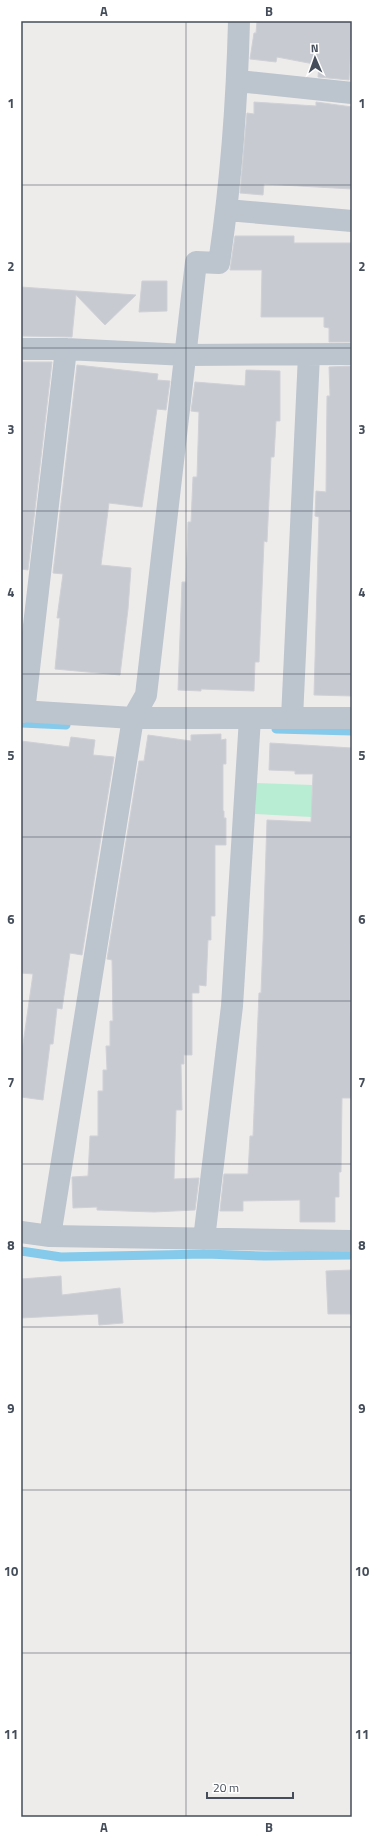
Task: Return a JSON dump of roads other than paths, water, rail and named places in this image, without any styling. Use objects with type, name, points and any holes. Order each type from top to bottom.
[{"type":"street","points":[[50,1236],[133,718],[146,695],[196,262],[220,263],[227,210],[238,81],[239,21]]},
{"type":"street","points":[[238,81],[352,93]]},
{"type":"street","points":[[227,210],[352,221]]},
{"type":"street","points":[[21,349],[66,349],[186,355],[352,354]]},
{"type":"street","points":[[66,349],[22,711],[133,718],[352,718]]},
{"type":"street","points":[[292,718],[308,355]]},
{"type":"street","points":[[204,1239],[232,1006],[250,718]]},
{"type":"street","points":[[21,1232],[50,1236],[352,1241]]},
{"type":"waterway","points":[[21,723],[66,725]]},
{"type":"waterway","points":[[276,729],[352,731]]},
{"type":"waterway","points":[[21,1251],[61,1257],[205,1254],[265,1256],[352,1255]]}]
